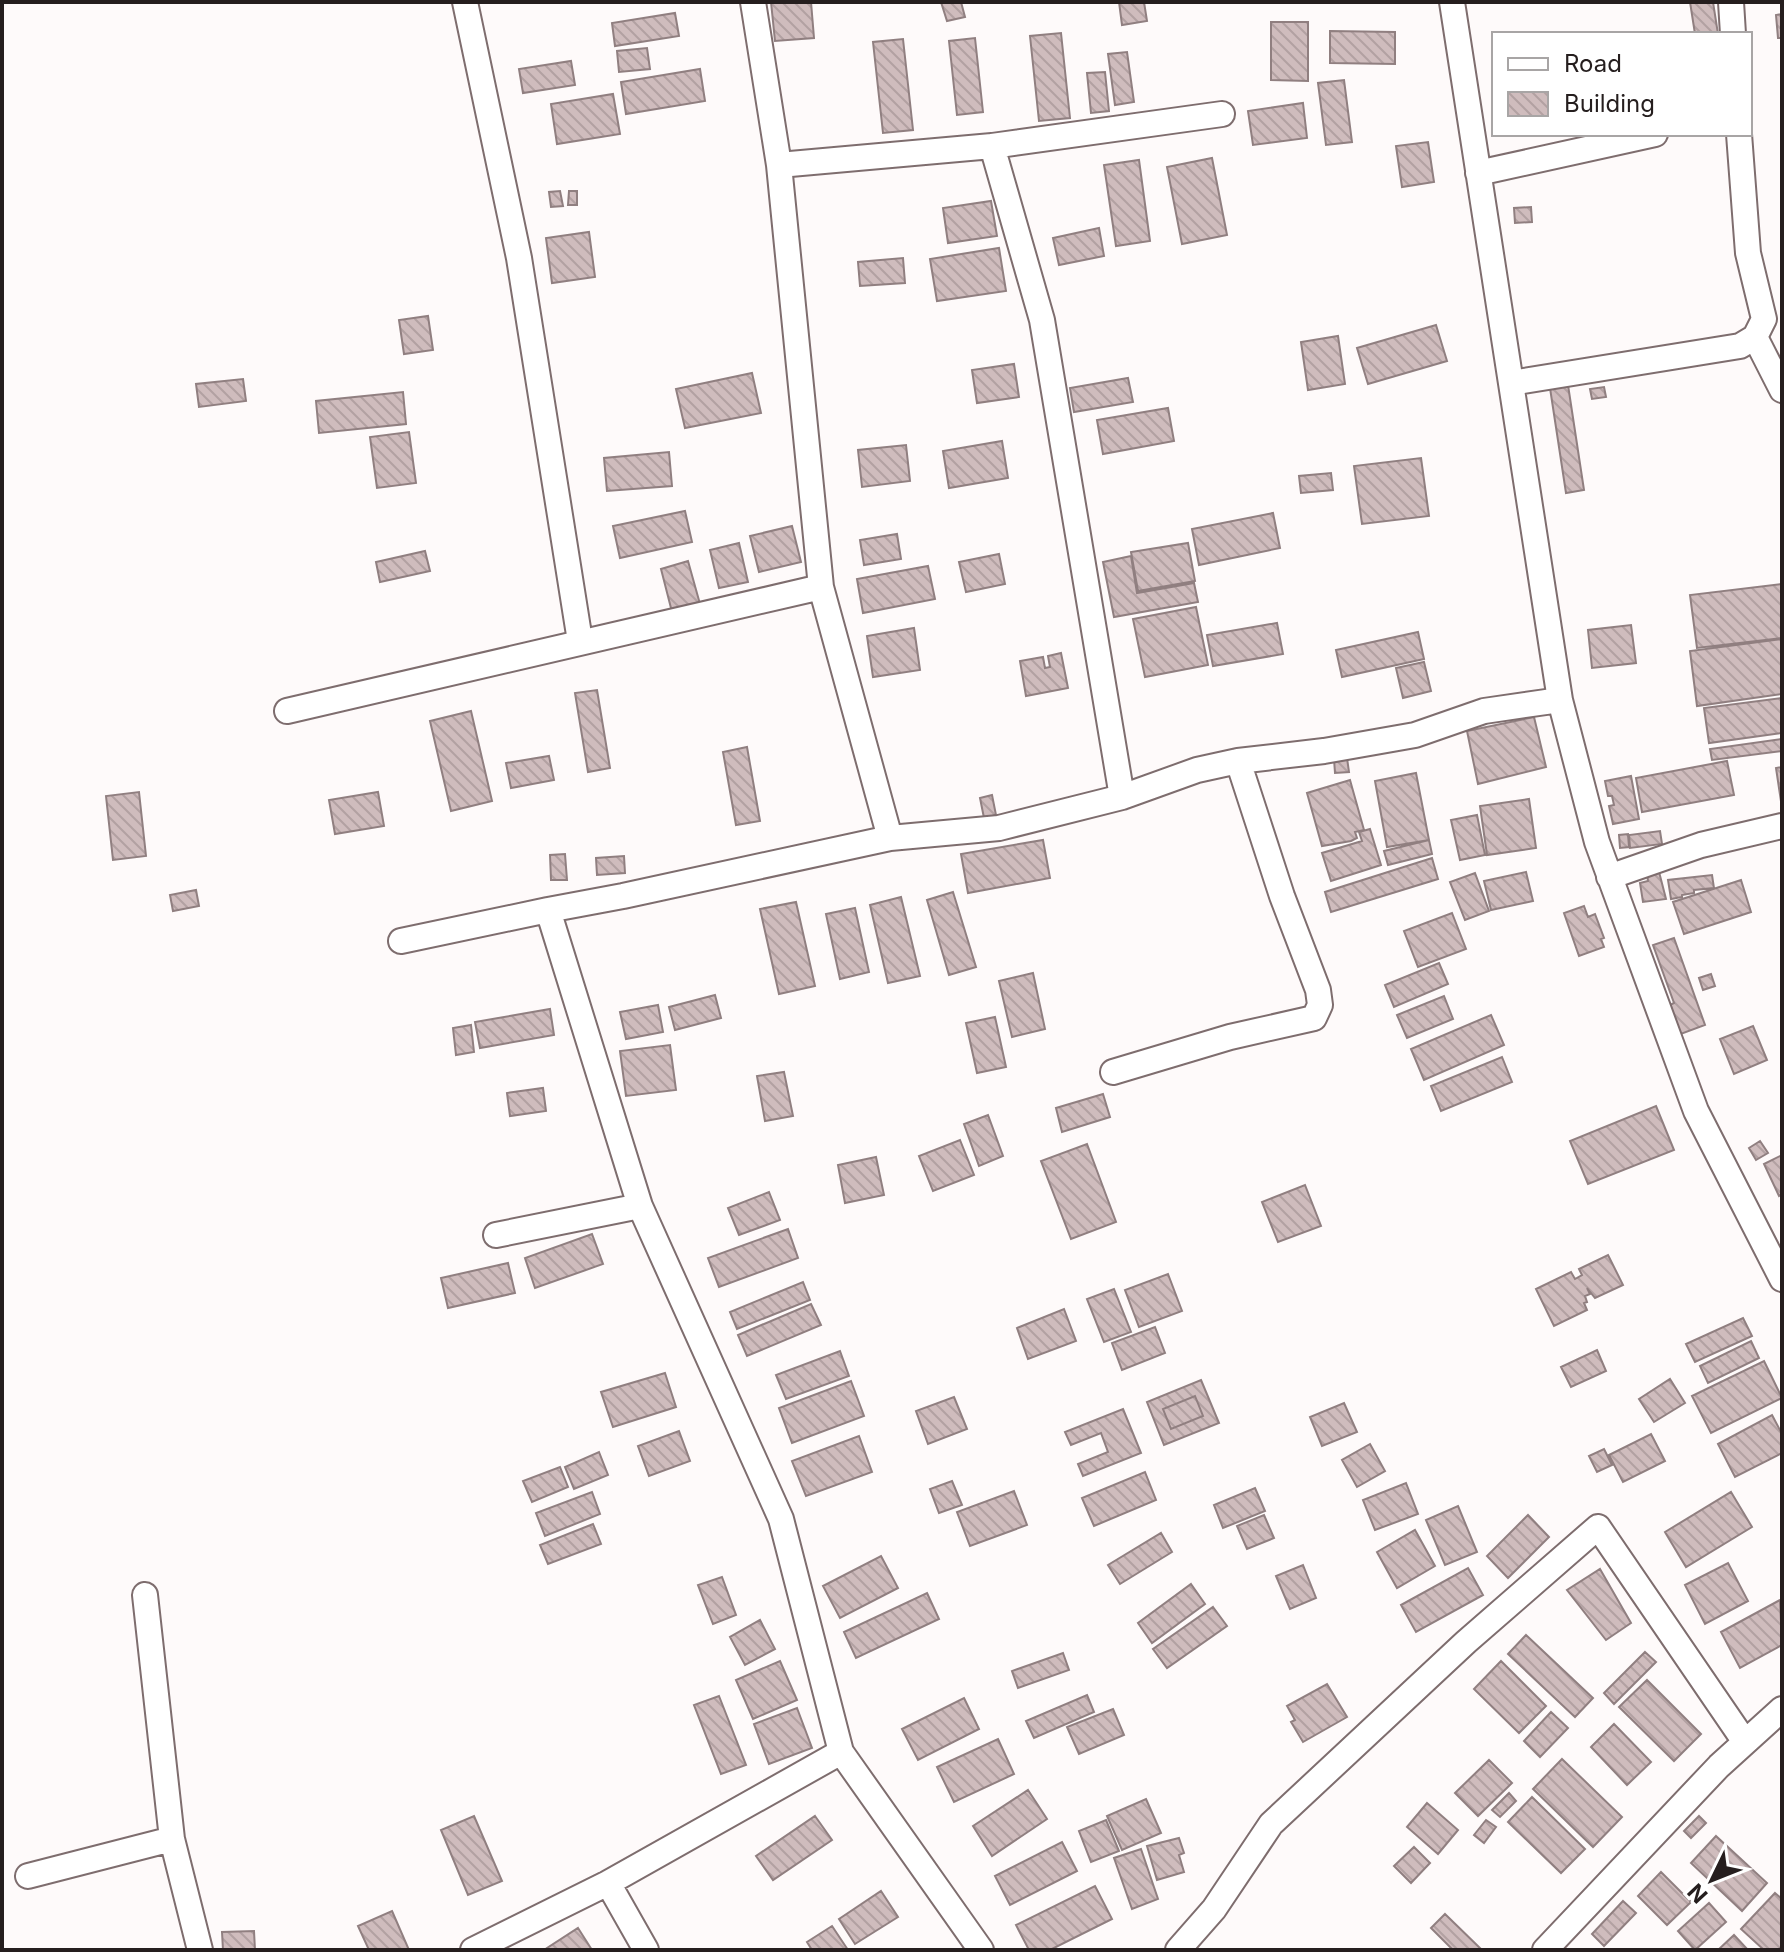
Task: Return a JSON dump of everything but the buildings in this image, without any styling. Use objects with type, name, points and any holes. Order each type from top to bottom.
[{"type":"street","points":[[465,2],[519,258],[580,641]]},
{"type":"street","points":[[753,2],[779,165],[821,587],[890,838]]},
{"type":"street","points":[[1452,2],[1560,700],[1597,842],[1696,1111],[1782,1279]]},
{"type":"street","points":[[1731,2],[1733,32]]},
{"type":"street","points":[[779,165],[992,146],[1222,114]]},
{"type":"street","points":[[1478,173],[1646,136]]},
{"type":"street","points":[[1511,383],[1740,346],[1755,337],[1764,319],[1748,253],[1739,136]]},
{"type":"street","points":[[992,146],[1042,320],[1122,797]]},
{"type":"street","points":[[1755,337],[1782,390]]},
{"type":"street","points":[[287,711],[821,587]]},
{"type":"street","points":[[401,941],[890,838],[999,828],[1122,797],[1197,770],[1415,735],[1484,711],[1560,700]]},
{"type":"street","points":[[1113,1072],[1230,1037],[1314,1018],[1320,1005],[1318,990],[1282,896],[1238,761]]},
{"type":"street","points":[[1609,877],[1701,845],[1782,826]]},
{"type":"street","points":[[548,910],[640,1206],[781,1519],[841,1752],[981,1950]]},
{"type":"street","points":[[496,1235],[640,1206]]},
{"type":"street","points":[[1178,1950],[1214,1909],[1271,1824],[1466,1642],[1598,1527],[1745,1742]]},
{"type":"street","points":[[145,1595],[172,1839],[200,1950]]},
{"type":"street","points":[[1545,1950],[1708,1777],[1782,1709]]},
{"type":"street","points":[[473,1950],[608,1883],[841,1752]]},
{"type":"street","points":[[28,1876],[172,1839]]},
{"type":"street","points":[[608,1883],[646,1950]]}]
